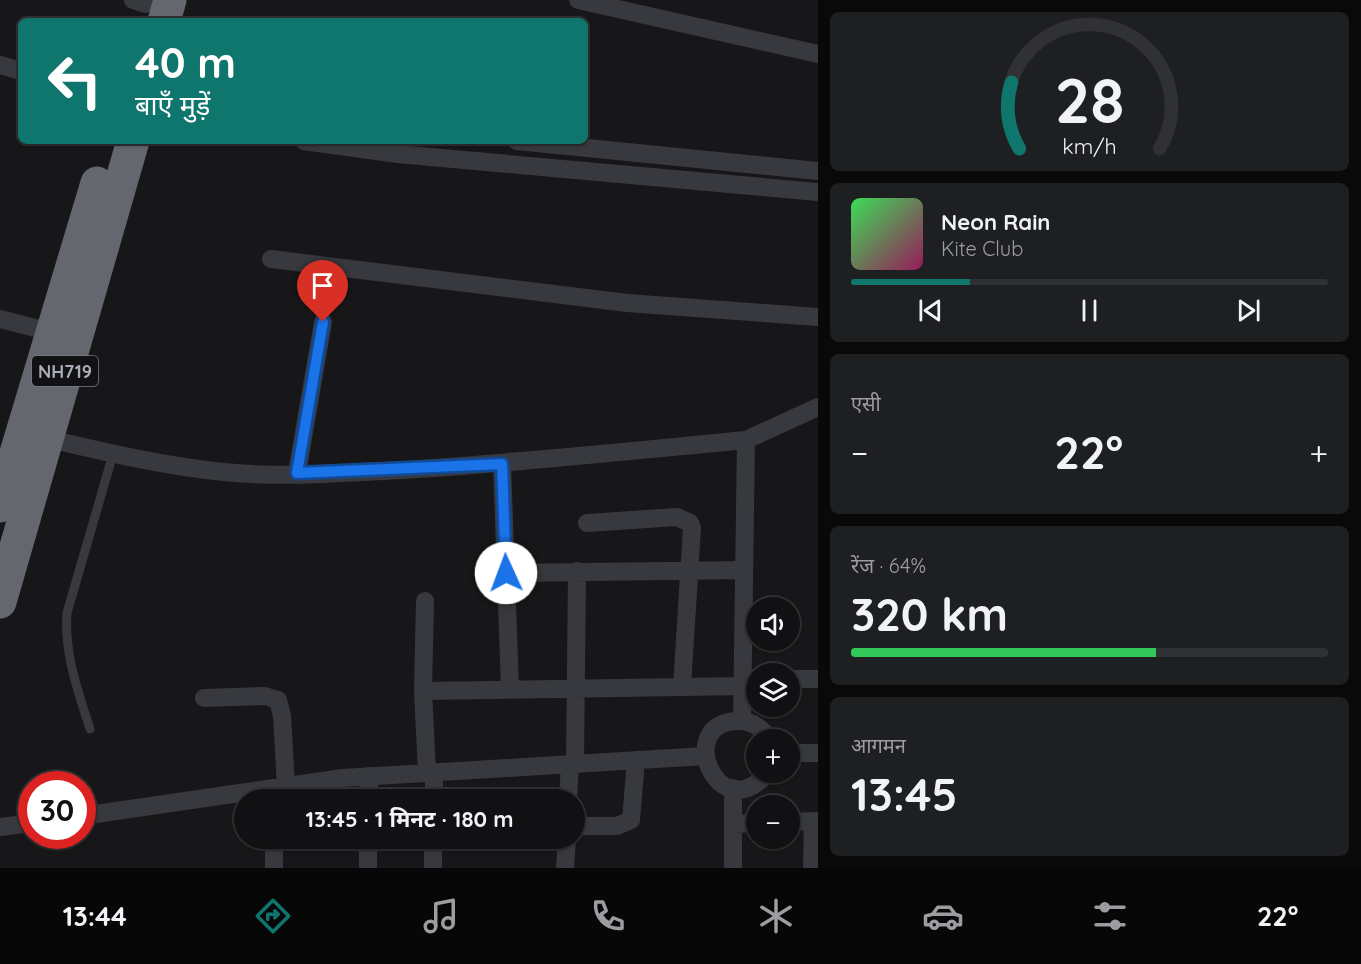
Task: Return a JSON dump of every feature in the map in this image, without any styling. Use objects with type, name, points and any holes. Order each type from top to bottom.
[{"type":"highway","name":"NH719","points":[[0,506],[109,144]]},
{"type":"highway","name":"NH719","points":[[0,602],[21,437],[132,144]]},
{"type":"street","points":[[578,0],[818,54]]},
{"type":"street","points":[[0,65],[18,70]]},
{"type":"street","points":[[326,144],[398,154],[818,192]]},
{"type":"street","points":[[547,144],[818,171]]},
{"type":"street","points":[[271,259],[627,303],[818,317]]},
{"type":"street","points":[[0,319],[51,332]]},
{"type":"street","points":[[297,473],[323,322]]},
{"type":"street","points":[[21,437],[225,472],[297,473],[502,464],[746,440],[818,406]]},
{"type":"street","points":[[746,440],[744,570],[747,663]]},
{"type":"street","points":[[502,464],[510,688]]},
{"type":"street","points":[[587,522],[685,518],[692,528],[682,687]]},
{"type":"street","points":[[506,573],[744,570]]},
{"type":"street","points":[[570,789],[573,764],[576,688],[577,571]]},
{"type":"street","points":[[425,601],[423,692],[432,789]]},
{"type":"street","points":[[800,679],[818,679]]},
{"type":"street","points":[[423,692],[510,688],[682,687],[746,681]]},
{"type":"street","points":[[742,721],[746,689]]},
{"type":"street","points":[[204,698],[265,696],[278,700],[282,716],[278,789]]},
{"type":"street","points":[[756,783],[753,786],[733,788],[717,781],[706,765],[705,756],[706,747],[715,730],[732,721],[742,721],[761,729]]},
{"type":"street","points":[[800,753],[818,753]]},
{"type":"street","points":[[290,789],[369,776],[705,756]]},
{"type":"street","points":[[585,826],[617,826],[631,820],[634,815],[636,760]]},
{"type":"street","points":[[369,776],[369,789]]},
{"type":"street","points":[[733,788],[733,868]]},
{"type":"street","points":[[96,814],[234,797]]},
{"type":"street","points":[[800,822],[815,821],[812,868]]},
{"type":"street","points":[[733,824],[746,823]]},
{"type":"street","points":[[0,827],[18,825]]},
{"type":"street","points":[[274,849],[274,868]]},
{"type":"street","points":[[368,849],[368,868]]},
{"type":"street","points":[[433,849],[433,868]]},
{"type":"street","points":[[566,868],[567,849]]},
{"type":"lane","points":[[90,729],[73,676],[66,636],[67,613],[113,454]]},
{"type":"route","points":[[323,322],[297,473],[346,473],[502,464],[506,573]]}]
